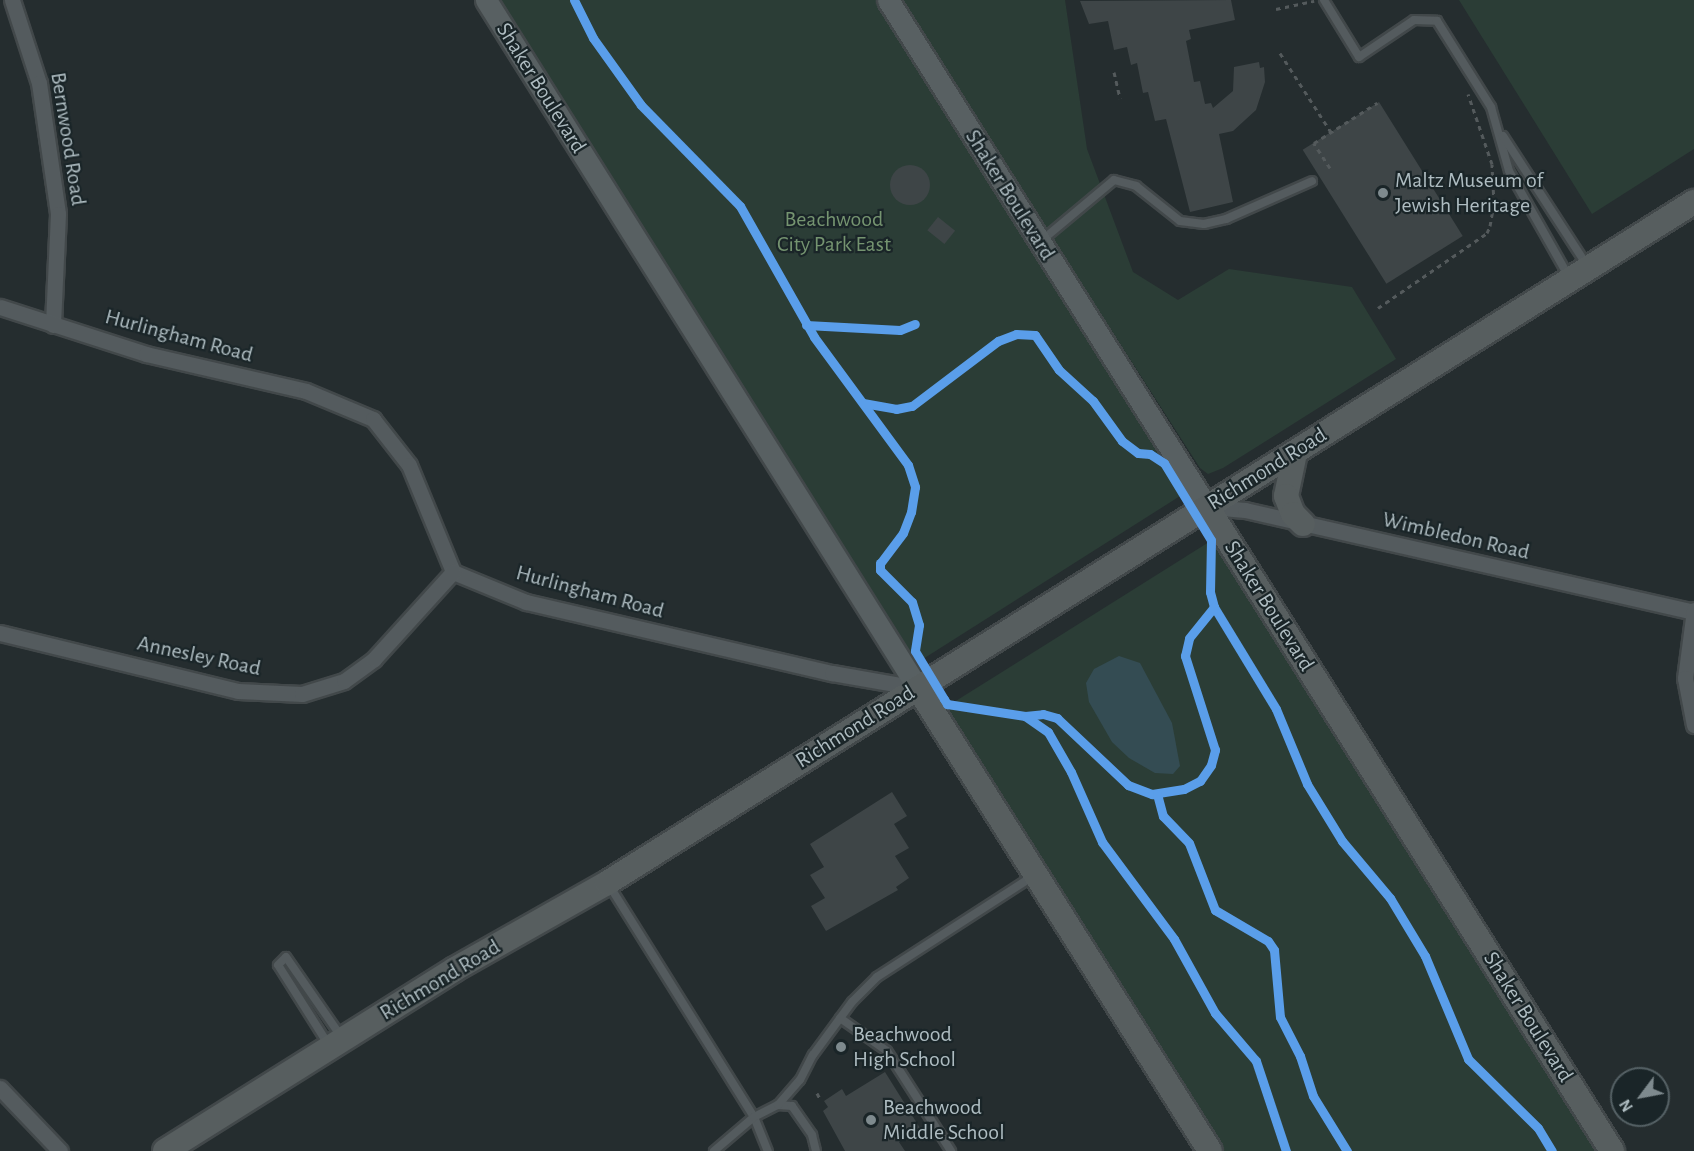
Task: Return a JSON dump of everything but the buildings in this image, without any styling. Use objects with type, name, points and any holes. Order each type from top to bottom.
[{"type":"main road","name":"Shaker Boulevard","points":[[486,0],[1210,1151]]},
{"type":"main road","name":"Shaker Boulevard","points":[[888,0],[1612,1151]]},
{"type":"main road","name":"Richmond Road","points":[[165,1151],[455,969],[607,883],[1694,202]]},
{"type":"main road","points":[[1295,453],[1286,496],[1293,514],[1303,524]]},
{"type":"street","name":"Bernwood Road","points":[[12,0],[39,83],[58,214],[53,325]]},
{"type":"street","name":"Hurlingham Road","points":[[0,307],[146,354],[306,391],[373,419],[409,465],[453,572],[526,602],[837,674],[918,688]]},
{"type":"street","name":"Wimbledon Road","points":[[1207,507],[1245,510],[1694,611]]},
{"type":"street","name":"Annesley Road","points":[[0,633],[238,691],[302,694],[344,681],[374,659],[453,572]]},
{"type":"street","points":[[1694,611],[1685,678],[1694,725]]},
{"type":"street","points":[[0,1088],[60,1151]]},
{"type":"lane","points":[[1324,0],[1359,57],[1414,20],[1437,21],[1491,107],[1509,171],[1579,273]]},
{"type":"lane","points":[[1496,124],[1579,273]]},
{"type":"lane","points":[[1040,242],[1113,180],[1136,186],[1180,220],[1204,224],[1226,219],[1312,181]]},
{"type":"lane","points":[[714,1151],[724,1148],[754,1117],[778,1105],[800,1080],[840,1018],[877,976],[1036,874]]},
{"type":"lane","points":[[607,883],[754,1117],[768,1151]]},
{"type":"lane","points":[[286,957],[336,1043],[278,965],[286,957]]},
{"type":"lane","points":[[840,1018],[887,1051],[951,1151]]},
{"type":"lane","points":[[778,1105],[792,1106],[812,1135],[816,1151]]},
{"type":"path","points":[[1276,9],[1316,1]]},
{"type":"path","points":[[1280,53],[1331,132]]},
{"type":"path","points":[[1114,72],[1120,98]]},
{"type":"path","points":[[1378,308],[1487,233],[1490,226],[1494,203],[1492,164],[1475,107],[1464,87]]},
{"type":"path","points":[[1330,168],[1314,143],[1377,103]]},
{"type":"path","points":[[817,1093],[820,1099]]},
{"type":"green space","name":"Beachwood City Park East","points":[[495,0],[882,0],[1188,491],[923,659],[911,661]]},
{"type":"green space","points":[[899,0],[1065,0],[1087,149],[1133,272],[1178,300],[1229,269],[1352,287],[1396,359],[1223,468],[1208,474],[1200,468]]},
{"type":"green space","points":[[1459,0],[1694,0],[1694,149],[1592,214]]},
{"type":"green space","points":[[1217,537],[1612,1151],[1210,1151],[935,714]]},
{"type":"water","points":[[1119,656],[1140,663],[1172,723],[1180,766],[1173,774],[1155,773],[1129,758],[1112,742],[1089,702],[1086,683],[1094,669]]},
{"type":"cycle path","points":[[574,0],[593,38],[641,105],[740,206],[814,337],[908,465],[915,487],[911,512],[903,533],[880,563],[880,570],[912,602],[919,625],[915,651],[947,704],[1025,716],[1048,732],[1071,772],[1102,842],[1174,939],[1215,1013],[1256,1061],[1286,1151]]},
{"type":"cycle path","points":[[806,325],[900,330],[915,324]]},
{"type":"cycle path","points":[[863,403],[896,409],[912,406],[998,341],[1016,334],[1035,335],[1059,370],[1093,401],[1122,441],[1138,453],[1150,454],[1164,463],[1211,540],[1210,592],[1214,607],[1276,709],[1307,784],[1342,841],[1390,898],[1425,956],[1468,1059],[1538,1128],[1552,1151]]},
{"type":"cycle path","points":[[1025,716],[1043,714],[1057,718],[1128,785],[1152,794],[1184,789],[1200,781],[1211,765],[1215,750],[1185,656],[1189,638],[1214,607]]},
{"type":"cycle path","points":[[1157,794],[1163,816],[1189,843],[1215,910],[1268,941],[1274,950],[1280,1017],[1300,1056],[1313,1096],[1347,1151]]},
{"type":"place","name":"Maltz Museum of Jewish Heritage","points":[[1383,193]]},
{"type":"place","name":"Beachwood High School","points":[[841,1047]]},
{"type":"place","name":"Beachwood Middle School","points":[[871,1120]]}]
